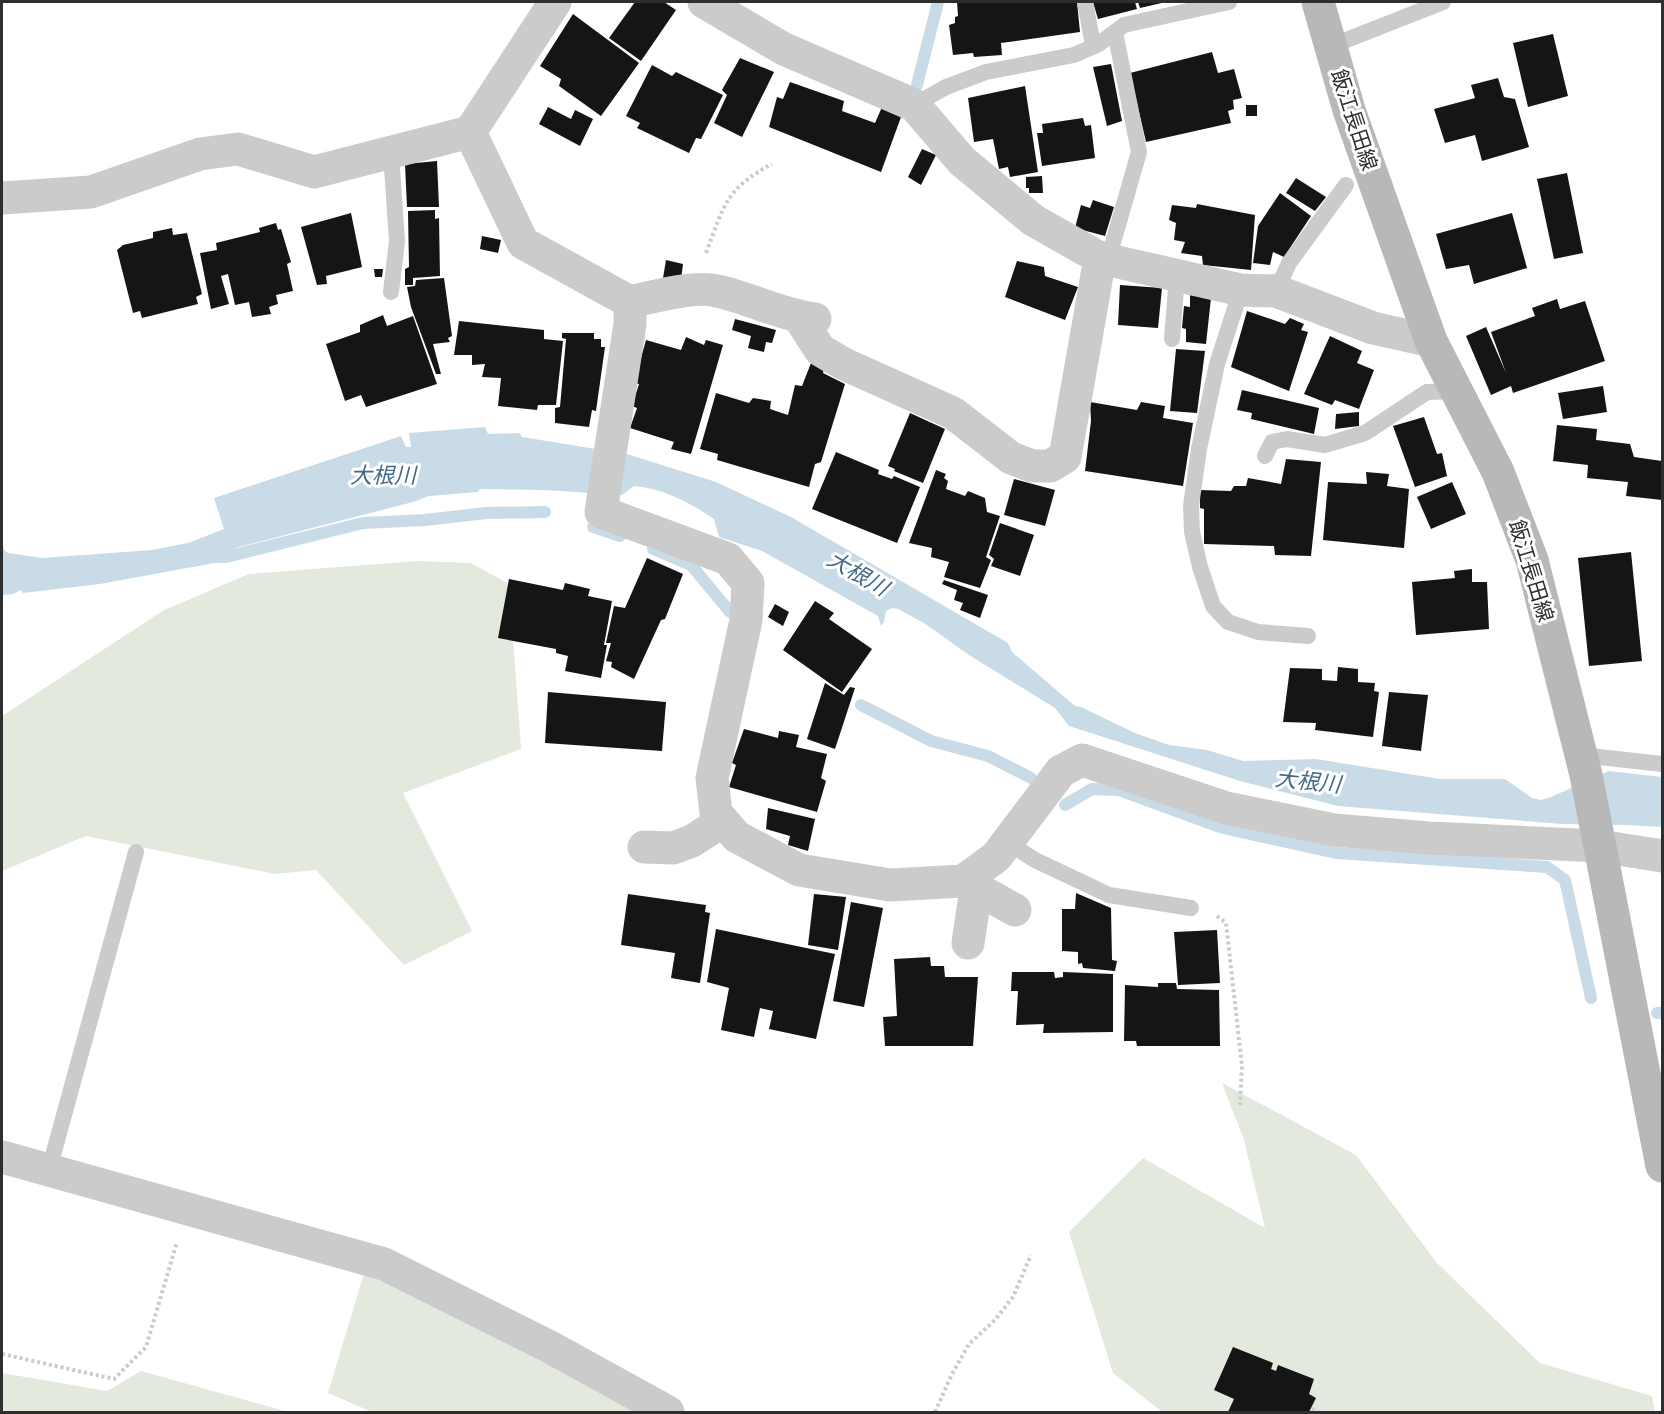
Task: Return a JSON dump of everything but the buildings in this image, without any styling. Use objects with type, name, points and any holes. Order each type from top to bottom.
[{"type":"main road","name":"飯江長田線","points":[[1318,2],[1353,121],[1431,342],[1498,472],[1532,560],[1583,765],[1662,1166]]},
{"type":"street","points":[[2,198],[91,192],[200,154],[238,149],[314,172],[470,132],[555,2]]},
{"type":"street","points":[[704,2],[784,49],[914,105],[962,161],[1033,220],[1104,259],[1241,290],[1275,291],[1373,328],[1431,342]]},
{"type":"street","points":[[470,132],[523,243],[630,302],[690,291],[714,290],[807,318],[820,350],[844,364],[953,413],[1011,458],[1032,466],[1050,466],[1065,457],[1104,259]]},
{"type":"street","points":[[630,302],[630,324],[601,512],[728,559],[748,583],[746,620],[712,778],[716,813],[737,837],[799,870],[890,885],[969,885],[1015,910]]},
{"type":"street","points":[[968,943],[969,885],[996,857],[1061,771],[1082,760],[1226,808],[1334,830],[1429,838],[1598,837],[1662,855]]},
{"type":"street","points":[[644,847],[673,848],[692,841],[723,821]]},
{"type":"street","points":[[2,1157],[384,1263],[550,1347],[668,1413]]},
{"type":"lane","points":[[1084,2],[1093,45]]},
{"type":"lane","points":[[914,105],[946,87],[986,72],[1074,55],[1093,45],[1100,44],[1124,25],[1229,2]]},
{"type":"lane","points":[[1331,46],[1443,2]]},
{"type":"lane","points":[[1104,259],[1139,152],[1114,32]]},
{"type":"lane","points":[[391,153],[397,241],[391,292]]},
{"type":"lane","points":[[1275,291],[1289,263],[1346,185]]},
{"type":"lane","points":[[1172,339],[1177,276]]},
{"type":"lane","points":[[1241,290],[1217,364],[1199,449],[1191,506],[1192,532],[1200,567],[1214,606],[1228,622],[1258,632],[1308,636]]},
{"type":"lane","points":[[1265,456],[1272,442],[1287,439],[1325,445],[1365,433],[1427,392],[1455,391]]},
{"type":"lane","points":[[1583,765],[1662,764]]},
{"type":"lane","points":[[1007,842],[1035,860],[1109,895],[1191,908]]},
{"type":"lane","points":[[49,1170],[136,852]]},
{"type":"path","points":[[690,291],[724,205],[748,176],[772,164]]},
{"type":"path","points":[[1191,908],[1216,916],[1226,923],[1242,1066],[1240,1105]]},
{"type":"path","points":[[2,1354],[114,1379],[146,1347],[187,1209]]},
{"type":"path","points":[[935,1413],[952,1374],[969,1344],[995,1320],[1013,1297],[1031,1255]]},
{"type":"path","points":[[1312,1409],[1319,1413]]},
{"type":"shaded area","points":[[417,561],[471,563],[509,584],[521,749],[403,793],[472,931],[404,965],[316,870],[275,874],[86,836],[2,871],[2,716],[164,610],[249,574]]},
{"type":"shaded area","points":[[1222,1083],[1356,1155],[1437,1263],[1540,1363],[1652,1396],[1655,1412],[1162,1412],[1113,1373],[1069,1232],[1143,1158],[1265,1228],[1244,1140]]},
{"type":"shaded area","points":[[365,1270],[397,1283],[640,1412],[372,1412],[328,1393]]},
{"type":"shaded area","points":[[141,1371],[288,1412],[2,1412],[2,1373],[107,1391]]},
{"type":"water","name":"大根川","points":[[485,427],[488,434],[520,433],[522,437],[627,454],[716,482],[791,517],[1008,643],[1012,652],[1075,706],[1135,733],[1169,745],[1207,750],[1243,761],[1316,759],[1440,779],[1505,779],[1532,798],[1541,800],[1609,771],[1662,777],[1662,827],[1562,824],[1338,806],[1240,781],[1069,726],[1055,708],[969,655],[924,623],[892,608],[886,611],[881,626],[878,616],[762,551],[719,537],[714,519],[696,507],[666,493],[645,487],[634,486],[622,495],[480,489],[478,492],[429,496],[235,548],[220,562],[100,584],[23,593],[21,590],[13,594],[2,595],[2,543],[4,550],[8,553],[42,558],[152,550],[188,543],[224,529],[214,498],[401,436],[406,447],[411,447],[409,433]]},
{"type":"waterway","points":[[917,85],[938,2]]},
{"type":"waterway","points":[[210,557],[226,557],[363,523],[425,520],[486,513],[545,512]]},
{"type":"waterway","points":[[593,527],[620,536]]},
{"type":"waterway","points":[[653,549],[691,565],[730,612]]},
{"type":"waterway","points":[[861,705],[931,741],[988,756],[1031,778]]},
{"type":"waterway","points":[[1065,805],[1092,789],[1119,790],[1223,828],[1336,853],[1547,867],[1565,880],[1591,998]]},
{"type":"waterway","points":[[1657,1013],[1662,1013]]}]
